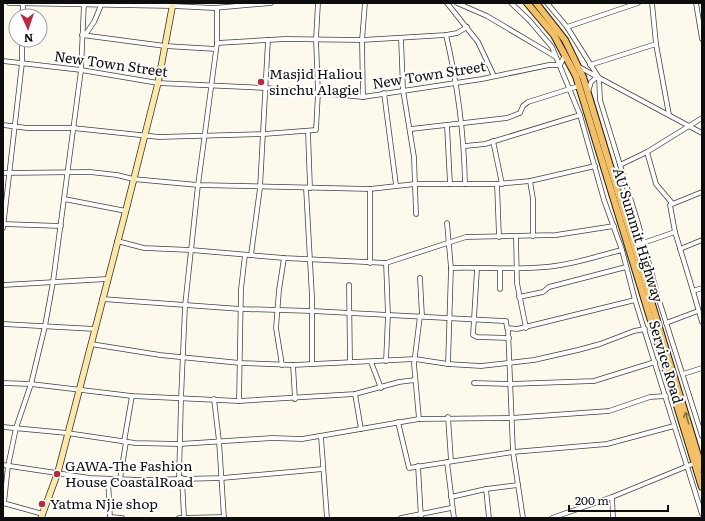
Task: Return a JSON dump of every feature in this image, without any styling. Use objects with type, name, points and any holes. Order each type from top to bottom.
[{"type":"main road","name":"AU Summit Highway","points":[[527,3],[554,34],[566,54],[579,86],[702,487]]},
{"type":"main road","name":"AU Summit Highway","points":[[536,3],[559,31],[578,67],[588,92],[702,469]]},
{"type":"street","points":[[8,3],[173,4],[216,8],[271,3]]},
{"type":"street","points":[[184,518],[180,444],[185,306],[198,185],[217,43],[216,8],[214,3]]},
{"type":"street","points":[[3,125],[15,127],[73,128],[159,137],[264,134],[308,132],[316,130],[318,93],[316,39],[318,3]]},
{"type":"street","points":[[363,97],[362,40],[365,3]]},
{"type":"street","points":[[447,3],[467,27],[484,52],[494,76]]},
{"type":"street","points":[[457,3],[487,16],[556,57]]},
{"type":"street","name":"Service Road","points":[[511,3],[529,20],[552,47],[580,115],[622,250],[635,300],[702,514]]},
{"type":"street","points":[[547,3],[567,27],[598,77]]},
{"type":"street","points":[[567,27],[638,3]]},
{"type":"street","points":[[652,3],[656,44],[669,115]]},
{"type":"street","points":[[696,3],[702,39]]},
{"type":"street","points":[[84,4],[84,35],[81,70],[53,282],[45,326],[31,384],[16,428],[8,466],[3,503],[42,516],[58,472],[107,279],[126,211],[158,84],[173,4]]},
{"type":"street","points":[[84,35],[94,22],[102,4]]},
{"type":"street","points":[[697,10],[702,7]]},
{"type":"street","points":[[217,43],[268,40],[362,40],[401,38],[446,35],[457,33],[467,27]]},
{"type":"street","points":[[84,35],[165,46],[216,49]]},
{"type":"street","points":[[446,35],[457,82],[463,124],[465,184]]},
{"type":"street","points":[[401,38],[403,90],[411,130],[416,214]]},
{"type":"street","points":[[251,255],[260,188],[268,40]]},
{"type":"street","points":[[590,65],[656,44]]},
{"type":"street","points":[[22,48],[22,63],[3,225],[61,226]]},
{"type":"street","points":[[560,65],[566,54]]},
{"type":"street","name":"New Town Street","points":[[3,60],[81,70],[158,84],[266,88],[344,97],[363,97],[494,76],[549,65],[560,65]]},
{"type":"street","points":[[578,67],[702,133]]},
{"type":"street","points":[[588,92],[591,82],[598,77]]},
{"type":"street","name":"Service Road","points":[[598,77],[600,100],[644,244],[666,323],[702,436]]},
{"type":"street","points":[[411,130],[463,124],[516,115],[528,102],[579,86]]},
{"type":"street","points":[[384,93],[396,186]]},
{"type":"street","points":[[464,146],[493,141],[580,115]]},
{"type":"street","points":[[620,165],[647,152],[702,118]]},
{"type":"street","points":[[447,126],[450,184]]},
{"type":"street","points":[[308,132],[309,260],[312,311],[312,364]]},
{"type":"street","points":[[493,141],[500,184],[499,237]]},
{"type":"street","points":[[647,152],[656,184],[672,203]]},
{"type":"street","points":[[3,173],[67,174],[90,172],[117,175],[133,179],[198,185],[260,188],[370,189],[415,184],[500,184],[530,181],[595,166]]},
{"type":"street","points":[[530,181],[533,236]]},
{"type":"street","points":[[370,189],[370,263]]},
{"type":"street","points":[[672,203],[702,192]]},
{"type":"street","points":[[64,199],[126,211]]},
{"type":"street","points":[[672,203],[670,208],[675,232],[702,322]]},
{"type":"street","points":[[447,223],[451,268],[448,318],[448,364]]},
{"type":"street","points":[[117,241],[144,248],[191,250],[309,260],[386,263],[466,237],[556,235],[614,226]]},
{"type":"street","points":[[634,246],[644,244],[675,232]]},
{"type":"street","points":[[516,237],[519,296],[526,328]]},
{"type":"street","points":[[680,249],[702,240]]},
{"type":"street","points":[[451,268],[500,269],[547,267],[572,263],[622,250]]},
{"type":"street","points":[[239,400],[241,289],[245,255]]},
{"type":"street","points":[[282,365],[276,328],[284,258]]},
{"type":"street","points":[[386,263],[388,315],[386,361]]},
{"type":"street","points":[[519,296],[542,292],[549,287],[626,267]]},
{"type":"street","points":[[477,269],[473,335],[475,337],[509,338]]},
{"type":"street","points":[[500,269],[500,289]]},
{"type":"street","points":[[419,419],[415,380],[415,359],[421,316],[420,278]]},
{"type":"street","points":[[3,285],[107,279]]},
{"type":"street","points":[[349,285],[348,313],[350,362]]},
{"type":"street","points":[[693,291],[702,288]]},
{"type":"street","points":[[102,299],[185,306],[277,309],[506,321],[509,338],[513,452],[523,518]]},
{"type":"street","points":[[508,329],[526,328],[635,300]]},
{"type":"street","points":[[666,323],[698,310]]},
{"type":"street","points":[[3,324],[95,329]]},
{"type":"street","points":[[91,344],[183,357],[240,363],[293,365],[415,359],[448,364],[481,366],[534,360],[600,344],[634,330],[644,328]]},
{"type":"street","points":[[371,362],[381,388]]},
{"type":"street","points":[[474,383],[510,384],[594,381],[655,362]]},
{"type":"street","points":[[293,365],[295,399]]},
{"type":"street","points":[[683,374],[702,368]]},
{"type":"street","points":[[3,384],[31,384],[79,391],[132,396],[239,400],[295,399],[355,394],[399,382],[415,380]]},
{"type":"street","points":[[355,394],[361,430]]},
{"type":"street","points":[[120,479],[132,396]]},
{"type":"street","points":[[3,427],[67,433],[125,442],[180,444],[321,437],[419,419],[448,417],[511,418],[609,411],[650,398],[666,396]]},
{"type":"street","points":[[179,518],[224,518],[219,441],[214,399]]},
{"type":"street","points":[[448,417],[451,497],[454,518]]},
{"type":"street","points":[[398,422],[409,468],[513,452],[607,444],[674,426]]},
{"type":"street","points":[[321,437],[327,518]]},
{"type":"street","points":[[552,518],[612,497],[695,463]]},
{"type":"street","points":[[3,465],[108,480],[222,478],[323,469]]},
{"type":"street","points":[[418,466],[420,516]]},
{"type":"street","points":[[108,480],[110,517],[122,518]]},
{"type":"street","points":[[451,497],[486,489],[518,485]]},
{"type":"street","points":[[486,489],[489,518]]},
{"type":"street","points":[[612,497],[613,518]]},
{"type":"street","points":[[402,518],[420,516],[452,508]]},
{"type":"place","name":"Masjid Haliou sinchu Alagie","points":[[261,82]]},
{"type":"place","name":"GAWA-The Fashion House CoastalRoad","points":[[57,474]]},
{"type":"place","name":"Yatma Njie shop","points":[[42,504]]}]
